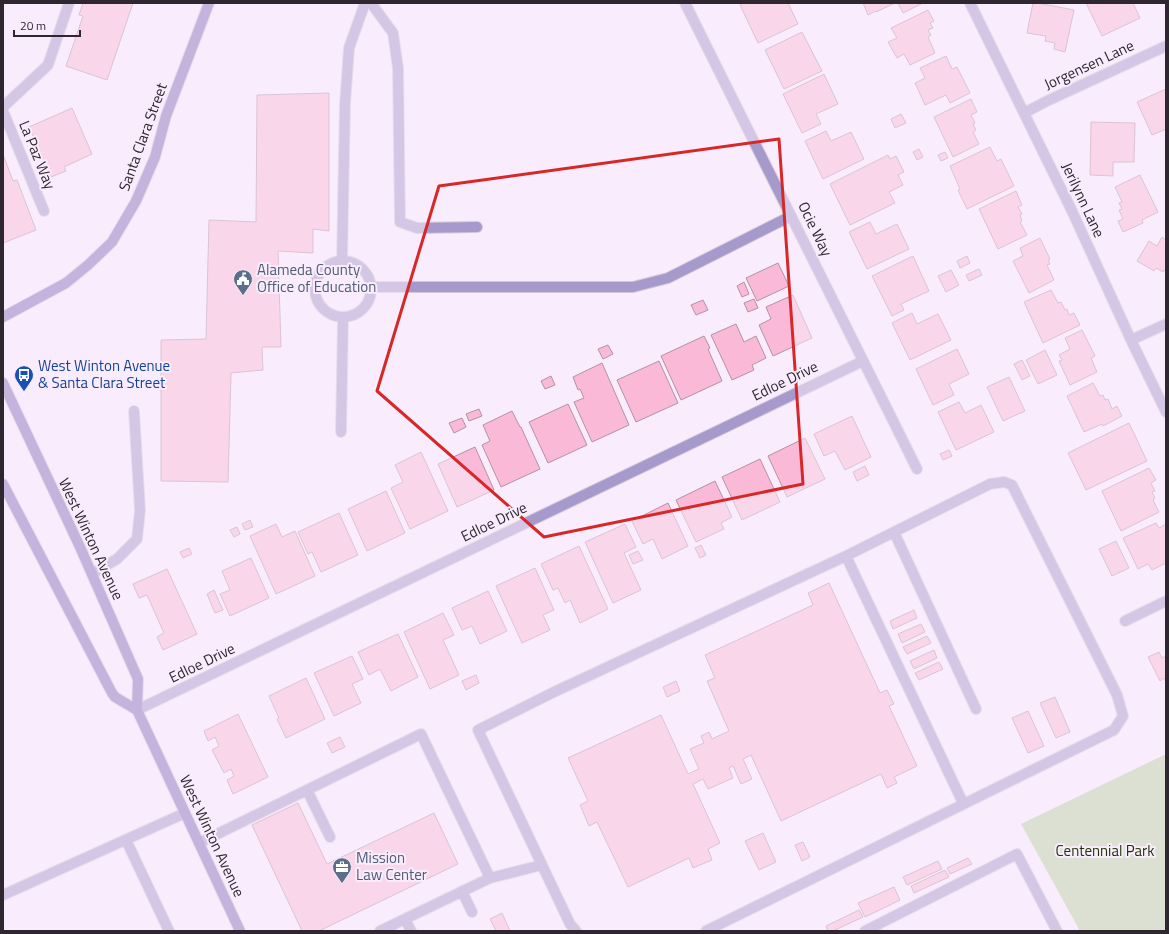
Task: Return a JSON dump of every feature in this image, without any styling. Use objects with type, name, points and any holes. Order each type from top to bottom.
[{"type":"main road","name":"Santa Clara Street","points":[[3,317],[66,283],[88,265],[112,242],[136,201],[155,157],[166,116],[209,3]]},
{"type":"main road","name":"West Winton Avenue","points":[[3,383],[92,574],[138,679],[137,710],[240,931]]},
{"type":"main road","points":[[3,484],[112,693],[115,697],[137,710]]},
{"type":"street","points":[[3,107],[48,65],[69,3]]},
{"type":"street","points":[[342,260],[345,104],[349,48],[365,3]]},
{"type":"street","points":[[371,3],[392,33],[398,68],[400,222],[417,228],[477,227]]},
{"type":"street","name":"Ocie Way","points":[[685,3],[917,469]]},
{"type":"street","name":"Jerilynn Lane","points":[[970,3],[1072,211],[1131,340],[1166,412]]},
{"type":"street","name":"Jorgensen Lane","points":[[1024,113],[1166,46]]},
{"type":"street","name":"La Paz Way","points":[[3,111],[44,211]]},
{"type":"street","points":[[371,288],[633,287],[668,278],[791,216]]},
{"type":"street","points":[[342,260],[353,262],[362,268],[368,277],[371,288],[370,299],[364,309],[354,316],[343,318],[331,316],[320,308],[315,296],[314,284],[319,272],[329,264],[342,260]]},
{"type":"street","points":[[341,432],[343,318]]},
{"type":"street","points":[[1131,340],[1166,324]]},
{"type":"street","name":"Edloe Drive","points":[[137,710],[863,361]]},
{"type":"street","points":[[92,574],[116,559],[137,539],[140,510],[134,411]]},
{"type":"street","points":[[576,931],[570,924],[478,730],[561,689],[846,556],[990,484],[1004,482],[1012,485],[1117,695],[1124,716],[1114,730],[963,803],[706,931]]},
{"type":"street","points":[[894,532],[976,709]]},
{"type":"street","points":[[846,556],[963,803]]},
{"type":"street","points":[[1125,621],[1166,601]]},
{"type":"street","points":[[198,843],[421,734],[490,878]]},
{"type":"street","points":[[307,790],[330,837]]},
{"type":"street","points":[[3,895],[185,813]]},
{"type":"street","points":[[126,840],[169,931]]},
{"type":"street","points":[[865,931],[1017,854],[1057,931]]},
{"type":"street","points":[[380,931],[490,878],[542,865]]},
{"type":"street","points":[[462,891],[472,912]]},
{"type":"street","points":[[405,919],[411,931]]},
{"type":"highlighted area","points":[[779,139],[803,484],[544,537],[377,391],[439,186]]},
{"type":"green space","name":"Centennial Park","points":[[1166,754],[1166,931],[1080,931],[1021,824]]},
{"type":"building","points":[[83,3],[133,3],[107,80],[66,66],[83,16],[79,15]]},
{"type":"building","points":[[744,3],[788,3],[798,24],[758,43],[740,5]]},
{"type":"building","points":[[863,3],[895,3],[868,15]]},
{"type":"building","points":[[898,3],[923,3],[903,13]]},
{"type":"building","points":[[1033,3],[1074,10],[1065,52],[1054,49],[1055,43],[1045,41],[1046,36],[1027,33]]},
{"type":"building","points":[[1086,3],[1133,3],[1140,18],[1102,36]]},
{"type":"building","points":[[928,10],[934,21],[930,23],[933,28],[928,30],[931,35],[928,37],[935,53],[910,65],[904,54],[897,58],[888,42],[897,38],[891,28]]},
{"type":"building","points":[[802,32],[822,71],[784,89],[765,50]]},
{"type":"building","points":[[946,56],[952,69],[957,67],[970,93],[950,103],[946,95],[925,105],[915,83],[925,78],[920,68]]},
{"type":"building","points":[[824,74],[838,104],[816,114],[821,124],[802,133],[783,94]]},
{"type":"building","points":[[1166,89],[1166,129],[1152,135],[1137,102]]},
{"type":"building","name":"Alameda County Office of Education","points":[[329,93],[329,231],[313,229],[313,253],[278,251],[281,347],[262,347],[263,370],[231,373],[228,482],[161,481],[161,340],[206,339],[209,220],[256,222],[257,95]]},
{"type":"building","points":[[971,99],[977,112],[971,115],[975,123],[973,124],[976,130],[973,132],[979,144],[953,157],[934,117]]},
{"type":"building","points":[[72,108],[92,154],[64,167],[66,171],[51,177],[29,127]]},
{"type":"building","points":[[901,114],[906,123],[895,128],[891,119]]},
{"type":"building","points":[[1091,122],[1135,123],[1134,162],[1113,162],[1113,176],[1090,175]]},
{"type":"building","points":[[826,131],[831,141],[851,132],[864,159],[823,179],[805,141]]},
{"type":"building","points":[[990,147],[997,161],[1001,159],[1014,186],[967,209],[958,190],[960,189],[950,166]]},
{"type":"building","points":[[919,149],[923,157],[917,160],[913,152]]},
{"type":"building","points":[[945,152],[948,158],[941,161],[938,155]]},
{"type":"building","points":[[3,154],[13,181],[17,180],[36,230],[3,243]]},
{"type":"building","points":[[888,155],[890,159],[896,156],[904,172],[898,175],[903,185],[889,192],[895,203],[850,225],[830,184]]},
{"type":"building","points":[[1140,175],[1158,212],[1142,220],[1143,223],[1123,232],[1118,221],[1123,219],[1119,210],[1122,209],[1119,203],[1122,202],[1115,187]]},
{"type":"building","points":[[1016,191],[1022,205],[1018,207],[1022,214],[1020,215],[1022,221],[1020,222],[1027,235],[998,249],[979,209]]},
{"type":"building","points":[[870,222],[876,234],[897,224],[909,249],[867,269],[849,232]]},
{"type":"building","points":[[1162,237],[1166,240],[1166,271],[1164,270],[1163,272],[1156,268],[1154,271],[1137,261],[1149,241],[1157,246]]},
{"type":"building","points":[[1040,238],[1050,259],[1048,260],[1050,264],[1047,265],[1054,280],[1029,293],[1013,261],[1023,256],[1020,248]]},
{"type":"building","points":[[913,256],[929,291],[901,304],[904,310],[892,316],[872,276]]},
{"type":"building","points":[[967,256],[970,263],[960,268],[957,261]]},
{"type":"building","points":[[778,263],[789,286],[757,301],[746,278]]},
{"type":"building","points":[[979,269],[982,275],[969,281],[966,275]]},
{"type":"building","points":[[951,270],[959,285],[946,292],[938,276]]},
{"type":"building","points":[[744,282],[749,294],[742,297],[737,286]]},
{"type":"building","points":[[1051,290],[1058,303],[1061,302],[1065,310],[1067,309],[1069,315],[1074,313],[1080,325],[1043,343],[1024,302]]},
{"type":"building","points":[[793,295],[812,338],[773,356],[759,325],[771,319],[766,307]]},
{"type":"building","points":[[754,299],[758,308],[748,312],[744,303]]},
{"type":"building","points":[[703,300],[708,310],[696,315],[691,305]]},
{"type":"building","points":[[912,313],[917,324],[938,314],[951,340],[910,360],[892,323]]},
{"type":"building","points":[[736,324],[744,342],[756,336],[766,358],[752,365],[754,370],[732,380],[711,335]]},
{"type":"building","points":[[1082,330],[1095,356],[1091,358],[1097,372],[1070,385],[1059,361],[1062,360],[1059,355],[1070,349],[1065,338]]},
{"type":"building","points":[[704,336],[722,381],[681,400],[661,356]]},
{"type":"building","points":[[608,345],[613,354],[603,359],[598,349]]},
{"type":"building","points":[[957,349],[969,374],[949,384],[954,395],[933,405],[916,369]]},
{"type":"building","points":[[1045,350],[1057,375],[1038,384],[1026,360]]},
{"type":"building","points":[[1022,360],[1030,376],[1022,380],[1014,364]]},
{"type":"building","points":[[659,361],[678,403],[636,422],[617,380]]},
{"type":"building","points":[[602,363],[629,425],[592,442],[574,402],[584,398],[580,389],[578,390],[573,377]]},
{"type":"building","points":[[551,376],[555,385],[545,389],[541,381]]},
{"type":"building","points":[[1009,377],[1025,411],[1003,421],[987,387]]},
{"type":"building","points":[[1093,383],[1100,396],[1103,395],[1105,400],[1108,399],[1112,409],[1117,406],[1122,416],[1103,426],[1102,424],[1084,432],[1067,396]]},
{"type":"building","points":[[959,402],[965,413],[981,405],[994,432],[956,450],[938,412]]},
{"type":"building","points":[[568,404],[587,445],[548,463],[529,422]]},
{"type":"building","points":[[479,409],[482,416],[469,421],[466,414]]},
{"type":"building","points":[[512,411],[540,469],[501,487],[482,445],[490,441],[483,425]]},
{"type":"building","points":[[852,416],[871,457],[845,470],[835,451],[824,456],[814,434]]},
{"type":"building","points":[[462,418],[466,427],[454,433],[449,423]]},
{"type":"building","points":[[1129,423],[1147,461],[1086,490],[1068,453]]},
{"type":"building","points":[[805,438],[825,479],[787,497],[768,456]]},
{"type":"building","points":[[475,447],[494,490],[457,507],[438,464]]},
{"type":"building","points":[[949,450],[952,456],[943,460],[940,454]]},
{"type":"building","points":[[421,452],[448,511],[410,529],[391,488],[403,482],[395,465]]},
{"type":"building","points":[[760,459],[780,502],[742,520],[722,477]]},
{"type":"building","points":[[865,466],[869,475],[857,481],[853,472]]},
{"type":"building","points":[[1149,468],[1156,480],[1151,483],[1155,491],[1152,492],[1155,498],[1153,500],[1159,512],[1121,531],[1102,491]]},
{"type":"building","points":[[715,481],[732,517],[721,523],[724,529],[696,542],[676,500]]},
{"type":"building","points":[[386,491],[405,533],[367,551],[348,509]]},
{"type":"building","points":[[668,503],[688,546],[662,559],[653,539],[643,544],[632,521]]},
{"type":"building","points":[[339,513],[358,555],[321,572],[312,552],[308,554],[298,532]]},
{"type":"building","points":[[250,520],[253,527],[245,530],[242,524]]},
{"type":"building","points":[[1156,523],[1159,528],[1166,524],[1166,563],[1152,570],[1148,564],[1138,569],[1123,538]]},
{"type":"building","points":[[276,524],[282,537],[295,531],[315,576],[276,594],[250,536]]},
{"type":"building","points":[[625,524],[636,547],[624,553],[641,590],[613,603],[585,542]]},
{"type":"building","points":[[237,527],[240,534],[234,537],[230,530]]},
{"type":"building","points":[[1116,541],[1129,568],[1112,576],[1099,549]]},
{"type":"building","points":[[701,545],[706,555],[700,558],[695,548]]},
{"type":"building","points":[[579,546],[608,609],[580,623],[570,600],[565,603],[558,588],[553,590],[541,564]]},
{"type":"building","points":[[189,548],[192,554],[183,558],[180,552]]},
{"type":"building","points":[[638,551],[643,560],[633,564],[629,555]]},
{"type":"building","points":[[251,558],[269,598],[230,616],[220,594],[230,590],[222,571]]},
{"type":"building","points":[[535,568],[554,610],[543,615],[550,630],[522,643],[496,586]]},
{"type":"building","points":[[167,569],[197,634],[163,650],[157,637],[164,633],[147,595],[139,598],[133,584]]},
{"type":"building","points":[[829,583],[880,693],[887,690],[894,704],[889,706],[917,766],[894,777],[897,783],[887,788],[881,774],[781,821],[751,755],[743,759],[752,779],[741,784],[733,766],[729,768],[733,778],[708,789],[703,779],[693,784],[720,843],[708,849],[712,860],[693,868],[689,858],[628,887],[597,822],[589,826],[580,805],[588,801],[568,758],[661,715],[688,774],[699,769],[690,749],[704,743],[701,736],[709,732],[712,739],[729,731],[707,681],[715,678],[705,655],[813,605],[808,593]]},
{"type":"building","points":[[214,590],[223,610],[215,613],[207,594]]},
{"type":"building","points":[[488,591],[507,631],[480,644],[472,626],[462,630],[452,608]]},
{"type":"building","points":[[914,610],[917,618],[893,629],[890,621]]},
{"type":"building","points":[[443,613],[454,635],[443,640],[459,675],[430,689],[404,632]]},
{"type":"building","points":[[921,624],[925,632],[902,643],[898,634]]},
{"type":"building","points":[[398,634],[418,677],[391,691],[380,669],[369,675],[358,652]]},
{"type":"building","points":[[927,636],[931,643],[907,654],[903,647]]},
{"type":"building","points":[[934,650],[937,658],[914,669],[910,661]]},
{"type":"building","points":[[1159,652],[1162,658],[1166,656],[1166,682],[1164,678],[1160,681],[1148,657]]},
{"type":"building","points":[[352,656],[363,679],[352,684],[361,703],[334,716],[314,673]]},
{"type":"building","points":[[939,662],[943,669],[919,680],[915,673]]},
{"type":"building","points":[[476,675],[479,683],[466,690],[462,681]]},
{"type":"building","points":[[306,678],[325,719],[286,738],[277,719],[279,718],[269,696]]},
{"type":"building","points":[[676,681],[680,691],[667,697],[663,687]]},
{"type":"building","points":[[1055,697],[1070,732],[1056,738],[1040,703]]},
{"type":"building","points":[[1028,711],[1044,746],[1028,753],[1012,718]]},
{"type":"building","points":[[238,714],[268,777],[233,794],[227,780],[234,776],[231,769],[224,773],[212,750],[219,746],[215,737],[208,741],[204,731]]},
{"type":"building","points":[[340,737],[345,747],[332,753],[327,743]]},
{"type":"building","points":[[298,803],[327,864],[434,813],[458,864],[319,931],[302,931],[252,825]]},
{"type":"building","points":[[763,833],[776,862],[759,870],[745,841]]},
{"type":"building","points":[[803,842],[810,857],[802,861],[795,845]]},
{"type":"building","points":[[968,858],[972,864],[950,874],[947,868]]},
{"type":"building","points":[[938,861],[942,869],[907,885],[903,877]]},
{"type":"building","points":[[945,870],[949,877],[914,893],[911,886]]},
{"type":"building","points":[[894,887],[900,900],[865,917],[858,903]]},
{"type":"building","points":[[859,910],[863,917],[833,931],[828,931],[826,926]]},
{"type":"building","points":[[502,913],[510,931],[496,931],[490,919]]},
{"type":"place","name":"Alameda County Office of Education","points":[[243,296]]},
{"type":"place","name":"West Winton Avenue & Santa Clara Street","points":[[24,392]]},
{"type":"place","name":"Mission Law Center","points":[[342,884]]}]
